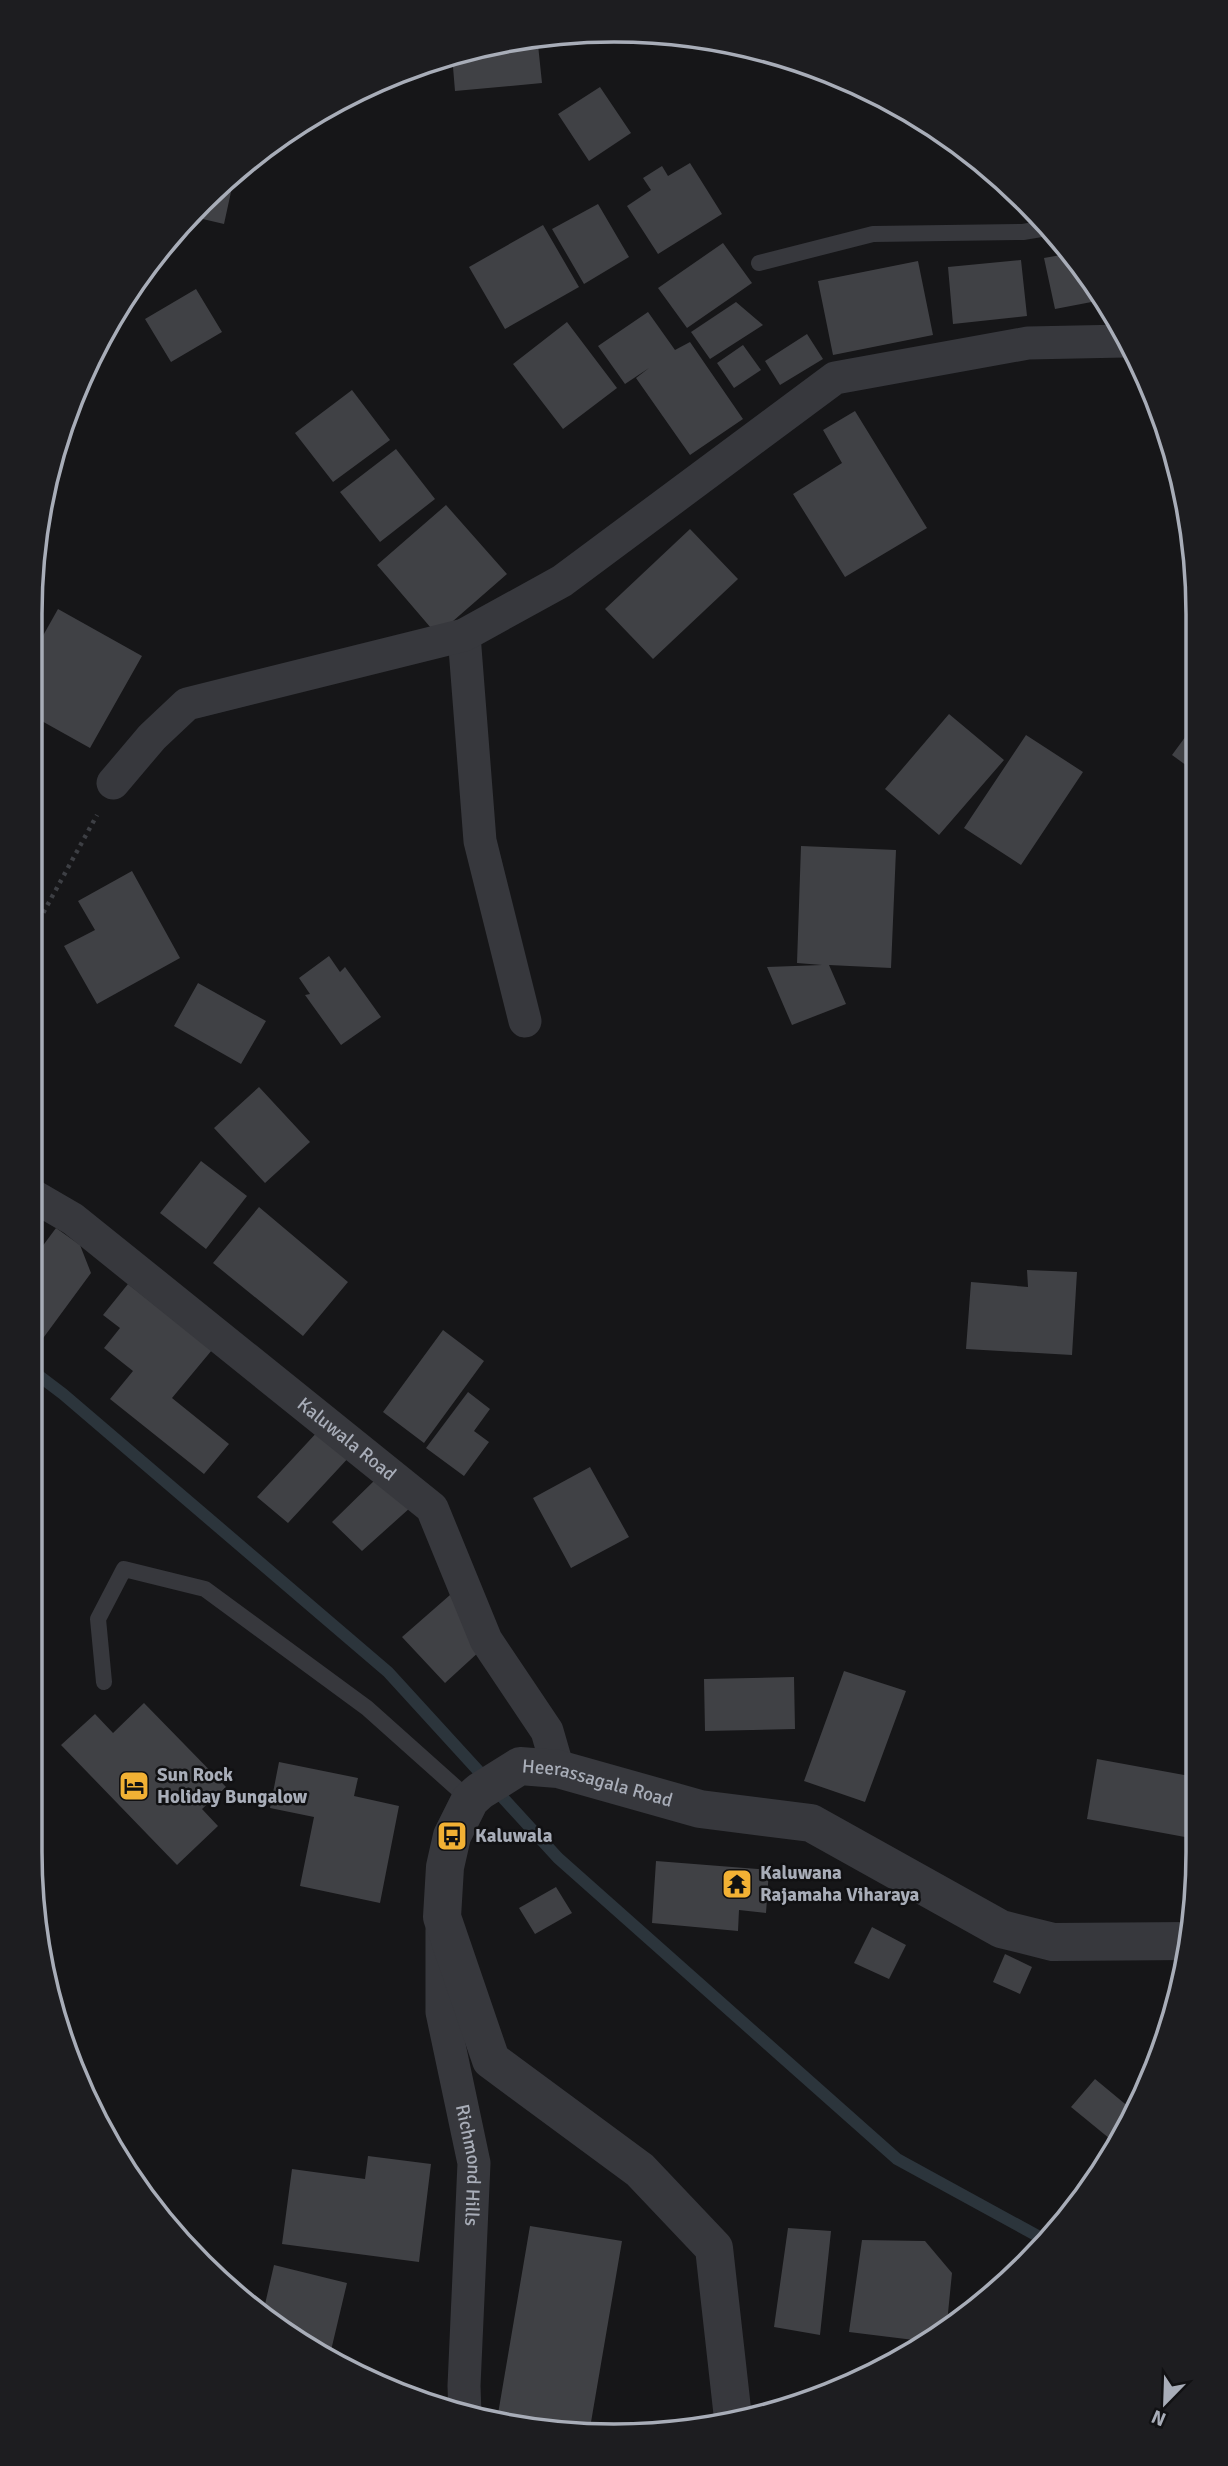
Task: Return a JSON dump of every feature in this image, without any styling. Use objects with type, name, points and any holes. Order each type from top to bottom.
[{"type":"street","points":[[113,783],[152,737],[187,704],[464,635],[562,581],[835,377],[1028,343],[1116,341]]},
{"type":"street","points":[[464,635],[480,841],[525,1021]]},
{"type":"street","name":"Kaluwala Road","points":[[42,1201],[73,1219],[432,1508],[486,1640],[547,1731],[558,1769]]},
{"type":"street","name":"Heerassagala Road","points":[[475,1795],[520,1766],[558,1769],[700,1809],[811,1823],[1001,1928],[1053,1942],[1179,1941]]},
{"type":"street","points":[[475,1795],[452,1836],[445,1867],[442,1917],[491,2060],[640,2170],[714,2248],[732,2412]]},
{"type":"street","name":"Richmond Hills","points":[[442,1917],[442,2012],[474,2163],[465,2405]]},
{"type":"lane","points":[[758,263],[873,234],[1037,230]]},
{"type":"lane","points":[[104,1682],[99,1619],[124,1569],[205,1589],[367,1708],[475,1795]]},
{"type":"path","points":[[42,915],[113,783]]},
{"type":"building","points":[[538,47],[542,83],[455,91],[453,65]]},
{"type":"building","points":[[600,87],[631,133],[589,161],[558,114]]},
{"type":"building","points":[[690,163],[722,214],[658,254],[627,206],[651,190],[643,178],[662,166],[668,176]]},
{"type":"building","points":[[232,189],[224,224],[202,219]]},
{"type":"building","points":[[598,204],[629,257],[584,284],[552,229]]},
{"type":"building","points":[[543,225],[579,287],[505,329],[469,267]]},
{"type":"building","points":[[723,243],[752,283],[687,328],[658,288]]},
{"type":"building","points":[[1059,255],[1093,302],[1055,309],[1044,258]]},
{"type":"building","points":[[1021,260],[1027,316],[953,324],[948,267]]},
{"type":"building","points":[[918,261],[933,335],[833,355],[818,281]]},
{"type":"building","points":[[196,289],[222,332],[171,362],[145,319]]},
{"type":"building","points":[[736,302],[763,325],[710,359],[691,332]]},
{"type":"building","points":[[648,312],[675,350],[690,342],[743,419],[690,455],[636,378],[649,368],[625,384],[598,346]]},
{"type":"building","points":[[567,322],[617,388],[563,429],[513,364]]},
{"type":"building","points":[[807,334],[823,359],[780,385],[765,361]]},
{"type":"building","points":[[743,345],[761,370],[734,388],[717,363]]},
{"type":"building","points":[[352,390],[390,440],[333,482],[295,433]]},
{"type":"building","points":[[855,411],[927,528],[845,577],[793,494],[842,463],[823,430]]},
{"type":"building","points":[[396,449],[435,499],[380,542],[340,492]]},
{"type":"building","points":[[446,505],[507,574],[437,635],[377,565]]},
{"type":"building","points":[[690,529],[738,579],[653,659],[605,609]]},
{"type":"building","points":[[58,609],[142,656],[90,748],[42,721],[42,637]]},
{"type":"building","points":[[949,714],[1004,760],[939,835],[885,789]]},
{"type":"building","points":[[1026,735],[1083,772],[1021,865],[964,828]]},
{"type":"building","points":[[1186,736],[1186,765],[1172,755]]},
{"type":"building","points":[[801,846],[896,850],[891,968],[829,965],[846,1004],[792,1025],[767,967],[822,965],[797,963]]},
{"type":"building","points":[[132,871],[180,958],[97,1004],[64,946],[95,930],[78,901]]},
{"type":"building","points":[[329,956],[340,972],[345,967],[381,1017],[341,1045],[305,995],[310,994],[299,978]]},
{"type":"building","points":[[198,983],[266,1021],[241,1064],[174,1026]]},
{"type":"building","points":[[259,1087],[310,1142],[265,1183],[214,1128]]},
{"type":"building","points":[[201,1161],[247,1196],[206,1249],[160,1213]]},
{"type":"building","points":[[259,1207],[348,1282],[303,1336],[213,1263]]},
{"type":"building","points":[[56,1228],[80,1245],[91,1273],[42,1340],[42,1247]]},
{"type":"building","points":[[1027,1270],[1077,1272],[1072,1355],[966,1349],[971,1282],[1028,1287]]},
{"type":"building","points":[[128,1284],[212,1350],[172,1398],[229,1444],[204,1474],[110,1399],[133,1371],[104,1348],[120,1328],[103,1315]]},
{"type":"building","points":[[443,1330],[484,1361],[424,1443],[383,1412]]},
{"type":"building","points":[[468,1392],[490,1409],[474,1431],[489,1442],[464,1476],[426,1448]]},
{"type":"building","points":[[320,1429],[351,1455],[288,1523],[257,1497]]},
{"type":"building","points":[[590,1467],[629,1537],[571,1568],[533,1498]]},
{"type":"building","points":[[378,1477],[411,1507],[362,1551],[332,1522]]},
{"type":"building","points":[[450,1595],[481,1650],[445,1683],[402,1637]]},
{"type":"building","points":[[844,1671],[906,1691],[865,1802],[804,1781]]},
{"type":"building","points":[[794,1677],[795,1729],[705,1731],[704,1679]]},
{"type":"building","points":[[144,1703],[226,1787],[202,1809],[218,1826],[177,1865],[61,1745],[95,1714],[113,1733]]},
{"type":"building","points":[[1097,1759],[1186,1775],[1185,1837],[1087,1819]]},
{"type":"building","points":[[279,1762],[358,1778],[354,1796],[399,1806],[380,1903],[300,1886],[314,1817],[270,1808]]},
{"type":"building","points":[[656,1861],[769,1870],[766,1913],[739,1910],[738,1931],[652,1923]]},
{"type":"building","points":[[556,1887],[572,1913],[535,1934],[519,1908]]},
{"type":"building","points":[[872,1927],[906,1945],[889,1979],[854,1963]]},
{"type":"building","points":[[1005,1954],[1032,1967],[1020,1994],[993,1982]]},
{"type":"building","points":[[1095,2079],[1127,2105],[1109,2138],[1071,2107]]},
{"type":"building","points":[[368,2156],[431,2164],[419,2262],[282,2244],[292,2169],[365,2179]]},
{"type":"building","points":[[530,2226],[622,2241],[591,2423],[498,2412]]},
{"type":"building","points":[[788,2228],[831,2231],[820,2335],[774,2327]]},
{"type":"building","points":[[862,2240],[925,2241],[952,2273],[948,2317],[912,2340],[849,2332]]},
{"type":"building","points":[[274,2265],[347,2283],[331,2349],[265,2305]]},
{"type":"waterway","points":[[42,1378],[388,1672],[558,1858],[897,2159],[1037,2236]]},
{"type":"place","name":"Sun Rock Holiday Bungalow","points":[[134,1786]]},
{"type":"place","name":"Kaluwala","points":[[452,1836]]},
{"type":"place","name":"Kaluwana Rajamaha Viharaya","points":[[737,1884]]}]
